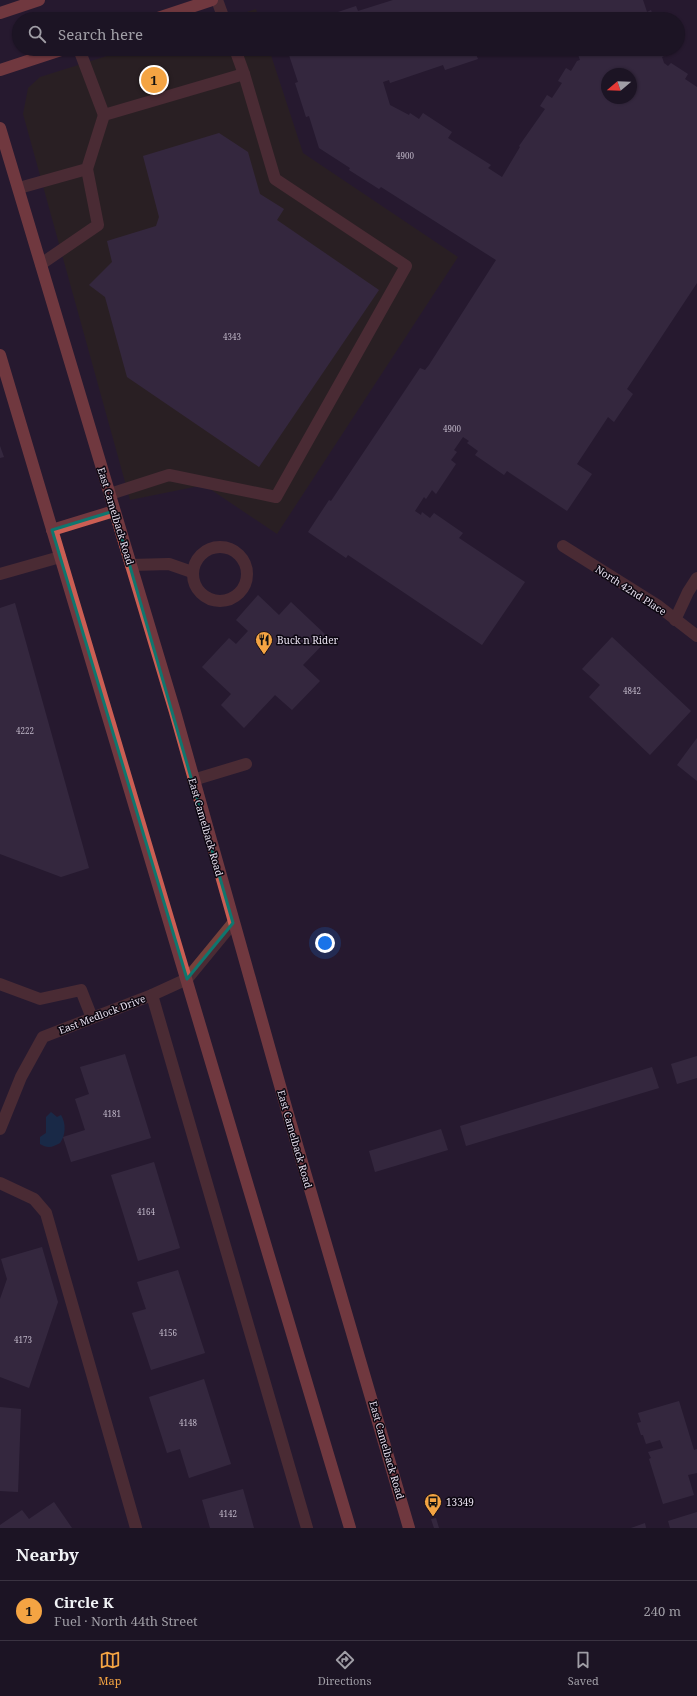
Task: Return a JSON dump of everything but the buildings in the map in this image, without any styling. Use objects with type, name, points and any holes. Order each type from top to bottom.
[{"type":"main road","points":[[0,13],[39,0]]},
{"type":"main road","points":[[175,12],[212,0]]},
{"type":"main road","points":[[0,70],[43,56]]},
{"type":"main road","name":"East Camelback Road","points":[[0,128],[131,565],[233,923],[409,1528]]},
{"type":"main road","points":[[0,355],[350,1528]]},
{"type":"main road","points":[[52,530],[114,511]]},
{"type":"street","points":[[217,0],[221,12]]},
{"type":"street","points":[[41,264],[98,225],[87,169],[104,115],[82,56]]},
{"type":"street","points":[[110,494],[169,475],[276,497],[406,266],[275,179],[238,56]]},
{"type":"street","points":[[104,115],[244,74]]},
{"type":"street","points":[[19,188],[87,169]]},
{"type":"street","points":[[221,546],[230,547],[238,552],[244,559],[248,577],[245,586],[239,594],[222,601],[213,600],[204,596],[196,586],[192,572],[194,564],[204,550],[221,546]]},
{"type":"street","name":"North 42nd Place","points":[[562,546],[657,605],[697,636]]},
{"type":"street","points":[[0,574],[60,557]]},
{"type":"street","points":[[131,565],[169,564],[192,572]]},
{"type":"street","points":[[675,620],[688,592],[697,578]]},
{"type":"street","points":[[193,780],[246,764]]},
{"type":"street","name":"East Medlock Drive","points":[[0,1129],[21,1077],[43,1037],[152,995],[187,979],[233,923]]},
{"type":"street","points":[[0,984],[40,999],[81,990],[92,1018]]},
{"type":"street","points":[[152,995],[307,1528]]},
{"type":"street","points":[[0,1183],[34,1199],[46,1213],[136,1528]]},
{"type":"highlighted area","points":[[114,511],[233,923],[187,979],[132,796],[52,530]]},
{"type":"shaded area","points":[[256,9],[257,12],[247,12]]},
{"type":"shaded area","points":[[107,56],[271,56],[303,153],[458,257],[277,534],[204,485],[130,500],[23,114],[28,88],[40,77]]},
{"type":"water","points":[[51,1112],[57,1117],[61,1115],[65,1129],[60,1143],[48,1147],[40,1144],[40,1137],[46,1133],[46,1117]]},
{"type":"place","name":"Circle K","points":[[154,80]]},
{"type":"place","name":"Buck n Rider","points":[[264,655]]},
{"type":"place","name":"13349","points":[[433,1517]]}]
